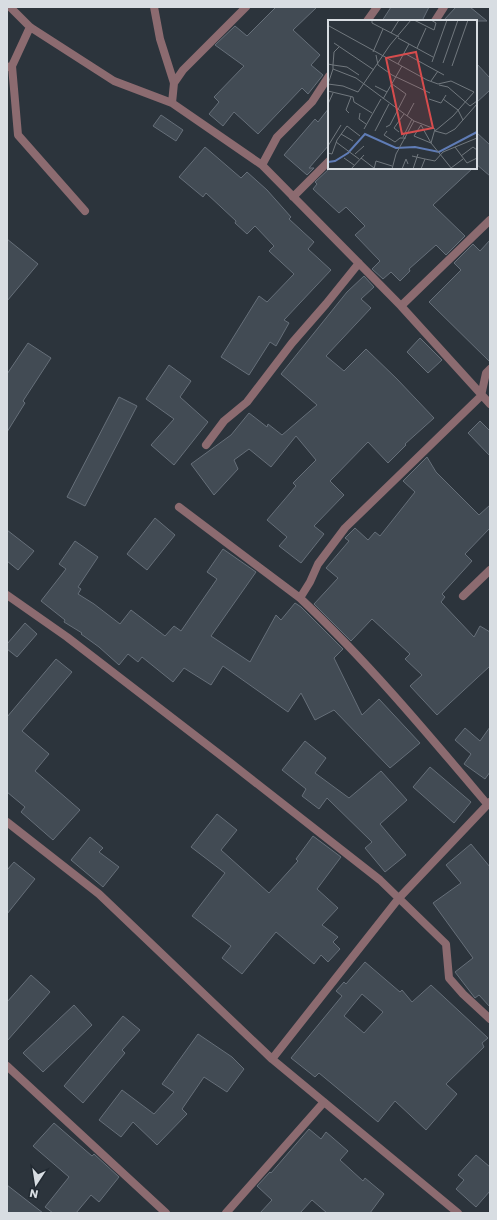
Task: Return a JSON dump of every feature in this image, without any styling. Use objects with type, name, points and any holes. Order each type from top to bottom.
[{"type":"street","points":[[10,7],[30,28],[114,81],[172,103],[262,165],[401,306],[481,396],[490,404]]},
{"type":"street","points":[[154,7],[160,39],[174,83],[172,103]]},
{"type":"street","points":[[174,83],[183,70],[246,7]]},
{"type":"street","points":[[368,20],[376,7]]},
{"type":"street","points":[[436,20],[444,7]]},
{"type":"street","points":[[30,28],[10,67],[18,135],[85,211]]},
{"type":"street","points":[[262,165],[277,137],[312,102],[328,78]]},
{"type":"street","points":[[293,197],[328,161]]},
{"type":"street","points":[[401,306],[490,220]]},
{"type":"street","points":[[206,445],[224,421],[247,402],[292,343],[359,263]]},
{"type":"street","points":[[300,598],[310,582],[318,564],[345,528],[481,396],[486,373],[490,369]]},
{"type":"street","points":[[179,507],[300,598],[325,621],[405,707],[489,804],[399,898],[272,1059]]},
{"type":"street","points":[[463,596],[490,570]]},
{"type":"street","points":[[7,595],[67,637],[380,880],[446,944],[449,978],[463,994],[490,1019]]},
{"type":"street","points":[[7,822],[99,894],[272,1059],[458,1213]]},
{"type":"street","points":[[7,1066],[166,1213]]},
{"type":"street","points":[[226,1213],[324,1102]]},
{"type":"building","points":[[276,7],[317,7],[293,30],[320,55],[311,65],[323,75],[308,94],[302,88],[258,134],[234,112],[223,126],[209,114],[219,102],[214,97],[244,66],[215,45],[235,26],[247,36]]},
{"type":"building","points":[[391,7],[429,7],[422,20],[383,20]]},
{"type":"building","points":[[456,7],[470,7],[487,21],[477,20],[444,20]]},
{"type":"building","points":[[477,64],[490,78],[490,90],[477,102]]},
{"type":"building","points":[[328,109],[328,146],[309,168],[314,168],[307,175],[284,155],[315,119],[318,122]]},
{"type":"building","points":[[161,115],[183,130],[176,141],[153,126]]},
{"type":"building","points":[[477,133],[490,145],[490,176],[477,165]]},
{"type":"building","points":[[205,147],[241,178],[247,172],[267,190],[291,217],[289,219],[314,242],[308,249],[331,270],[284,320],[289,323],[276,346],[270,342],[249,375],[221,357],[259,296],[267,302],[294,274],[269,251],[274,246],[255,226],[247,234],[235,223],[236,221],[206,193],[203,197],[179,177]]},
{"type":"building","points":[[329,169],[472,169],[433,205],[465,236],[446,255],[436,245],[409,269],[410,271],[400,281],[391,272],[383,279],[372,269],[380,261],[355,235],[365,226],[346,207],[339,213],[313,189],[317,184],[315,182]]},
{"type":"building","points":[[7,239],[38,264],[7,301]]},
{"type":"building","points":[[490,240],[490,362],[429,302],[461,270],[454,263],[473,244],[480,251]]},
{"type":"building","points":[[364,276],[374,287],[361,299],[371,308],[326,356],[344,371],[366,349],[434,418],[405,444],[406,445],[388,463],[368,442],[330,481],[344,495],[314,526],[324,534],[301,563],[279,546],[287,537],[267,520],[296,486],[293,483],[316,460],[296,436],[271,467],[249,449],[234,460],[238,469],[214,495],[191,464],[231,435],[249,413],[267,427],[268,424],[282,435],[317,405],[281,374],[347,292]]},
{"type":"building","points":[[420,338],[442,360],[428,373],[407,352]]},
{"type":"building","points":[[28,343],[51,358],[23,401],[25,403],[7,432],[7,374]]},
{"type":"building","points":[[169,365],[191,381],[180,397],[208,422],[174,465],[151,445],[174,419],[146,399]]},
{"type":"building","points":[[119,397],[137,406],[85,506],[67,497]]},
{"type":"building","points":[[480,421],[490,431],[490,456],[468,433]]},
{"type":"building","points":[[427,457],[436,472],[479,515],[490,505],[490,528],[465,554],[472,561],[442,594],[445,597],[441,602],[474,637],[480,626],[490,632],[490,666],[437,715],[410,686],[422,675],[405,659],[410,654],[372,619],[351,641],[314,604],[338,578],[326,568],[349,541],[345,538],[355,528],[368,540],[375,532],[380,536],[415,492],[403,481]]},
{"type":"building","points":[[155,518],[175,535],[147,570],[127,554]]},
{"type":"building","points":[[7,530],[34,551],[18,570],[7,561]]},
{"type":"building","points":[[75,541],[98,557],[78,587],[81,589],[78,594],[120,624],[131,610],[165,636],[174,626],[181,631],[217,579],[207,572],[223,549],[256,572],[211,636],[250,662],[276,615],[281,620],[295,603],[301,607],[343,649],[334,658],[362,715],[379,699],[420,743],[390,768],[334,710],[315,720],[301,693],[288,712],[223,666],[211,685],[184,668],[173,682],[142,657],[138,662],[128,654],[119,665],[99,647],[81,634],[82,633],[64,622],[65,620],[41,601],[66,569],[59,564]]},
{"type":"building","points":[[25,623],[37,634],[17,657],[7,649],[7,644]]},
{"type":"building","points":[[56,659],[72,672],[22,731],[49,754],[35,771],[80,810],[53,840],[21,812],[25,807],[7,792],[7,717]]},
{"type":"building","points":[[490,727],[490,772],[485,779],[464,764],[471,754],[455,740],[465,728],[480,741]]},
{"type":"building","points":[[305,741],[326,758],[315,773],[349,798],[381,771],[407,800],[380,824],[406,855],[385,872],[365,848],[372,842],[327,798],[319,809],[302,796],[306,789],[282,770]]},
{"type":"building","points":[[430,767],[471,802],[454,823],[413,787]]},
{"type":"building","points":[[217,814],[237,830],[221,850],[269,893],[298,861],[296,859],[313,836],[341,857],[317,889],[338,908],[322,925],[338,937],[333,942],[340,949],[328,962],[321,955],[314,964],[276,932],[242,974],[222,958],[231,946],[192,916],[225,873],[191,847]]},
{"type":"building","points":[[90,837],[103,848],[99,852],[119,867],[103,887],[71,860]]},
{"type":"building","points":[[471,844],[490,867],[490,1007],[479,995],[475,998],[455,972],[473,958],[433,903],[461,883],[446,865]]},
{"type":"building","points":[[14,862],[35,879],[7,914],[7,870]]},
{"type":"building","points":[[365,962],[400,992],[402,990],[412,1002],[431,985],[488,1038],[482,1043],[484,1047],[446,1084],[457,1094],[426,1130],[395,1101],[378,1122],[319,1073],[315,1077],[291,1058],[342,996],[336,991],[344,982],[346,984]],"holes":[[[362,994],[383,1012],[364,1033],[344,1016]]]},
{"type":"building","points":[[31,975],[50,992],[7,1041],[7,1002]]},
{"type":"building","points":[[74,1005],[92,1025],[43,1072],[23,1053]]},
{"type":"building","points":[[123,1016],[140,1030],[122,1050],[125,1053],[83,1103],[64,1086]]},
{"type":"building","points":[[198,1034],[232,1057],[244,1069],[227,1092],[204,1077],[182,1109],[187,1114],[157,1145],[133,1122],[121,1137],[99,1120],[122,1090],[154,1114],[174,1092],[162,1084]]},
{"type":"building","points":[[54,1123],[92,1156],[94,1154],[119,1177],[99,1202],[91,1195],[76,1213],[53,1213],[45,1207],[69,1177],[33,1146]]},
{"type":"building","points":[[309,1129],[321,1139],[326,1132],[348,1151],[340,1160],[363,1181],[365,1178],[384,1194],[370,1213],[327,1213],[312,1200],[300,1213],[260,1213],[272,1200],[257,1186],[270,1172],[271,1173]]},
{"type":"building","points":[[476,1155],[490,1167],[490,1191],[476,1207],[456,1189],[464,1180],[458,1175]]},
{"type":"building","points":[[7,1185],[43,1213],[7,1213]]}]
